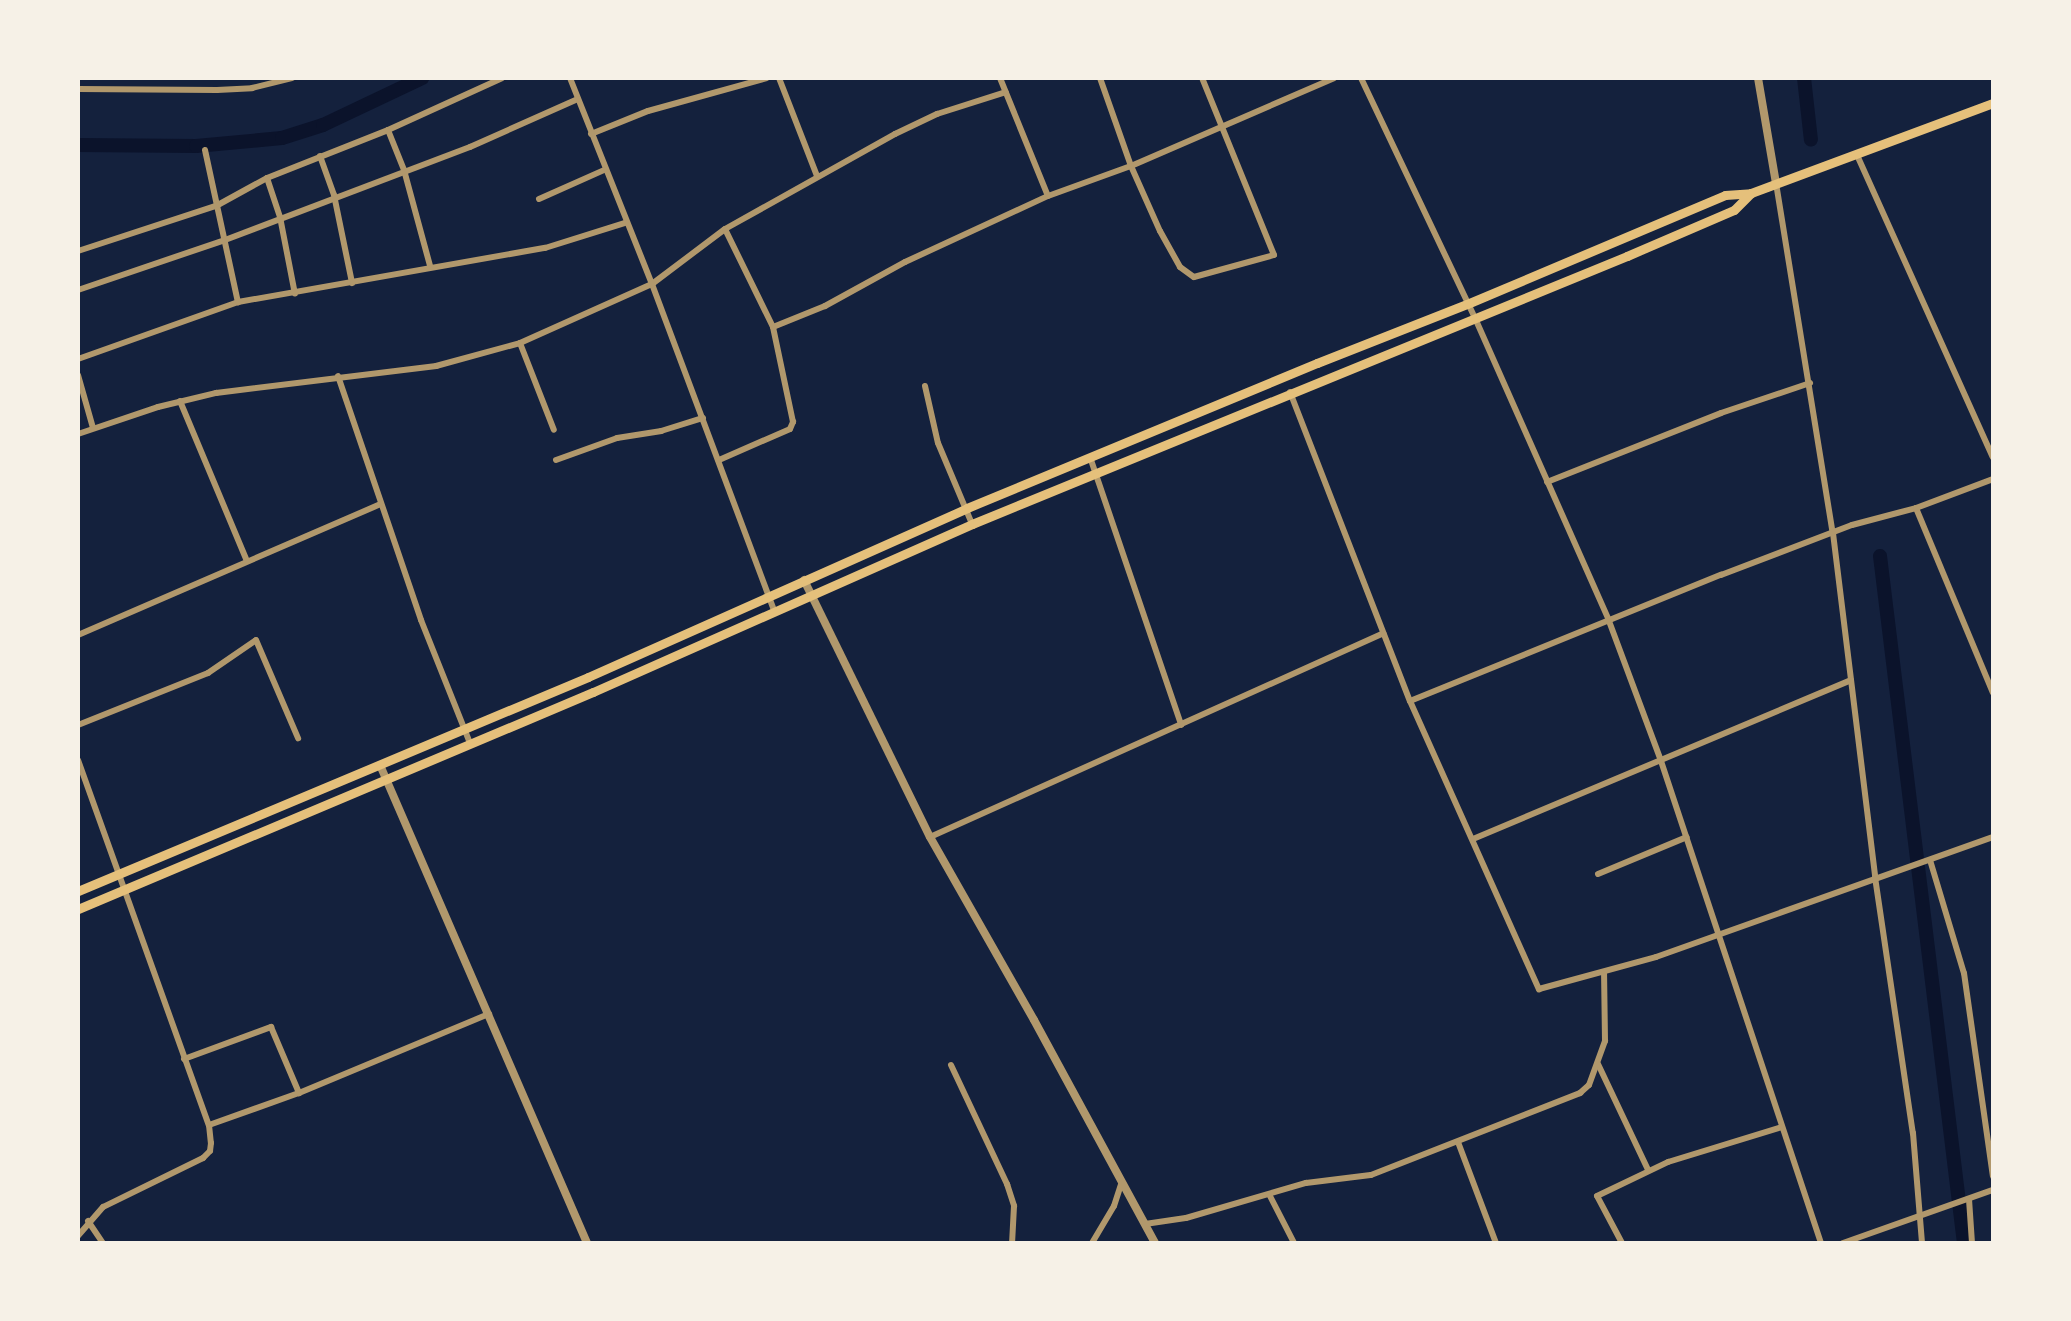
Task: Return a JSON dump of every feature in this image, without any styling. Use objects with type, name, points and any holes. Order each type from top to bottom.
[{"type":"main road","points":[[78,891],[588,677],[967,508],[1725,195],[1751,193],[1993,103]]},
{"type":"main road","points":[[78,909],[593,692],[972,524],[1734,210],[1751,193]]},
{"type":"main road","points":[[588,677],[593,692]]},
{"type":"street","points":[[78,89],[217,90],[252,88],[292,78]]},
{"type":"street","points":[[78,251],[216,206],[267,178],[388,130],[502,78]]},
{"type":"street","points":[[570,78],[625,223],[652,284],[774,611]]},
{"type":"street","points":[[591,134],[648,111],[767,78]]},
{"type":"street","points":[[779,78],[817,176]]},
{"type":"street","points":[[1003,78],[1048,196]]},
{"type":"street","points":[[1100,78],[1131,166],[1160,231],[1180,267],[1190,275],[1201,277],[1274,255],[1202,78]]},
{"type":"street","points":[[773,327],[825,306],[905,262],[1048,196],[1131,166],[1334,78]]},
{"type":"street","points":[[1361,78],[1475,318],[1609,621],[1687,837],[1821,1243]]},
{"type":"street","points":[[1758,78],[1833,533],[1875,877],[1913,1133],[1922,1243]]},
{"type":"street","points":[[78,434],[180,401],[267,384],[436,366],[520,343],[652,284],[725,229],[817,176],[937,114],[1006,92]]},
{"type":"street","points":[[78,290],[225,240],[334,195],[470,147],[578,99]]},
{"type":"street","points":[[388,130],[404,170],[430,266]]},
{"type":"street","points":[[205,150],[238,302]]},
{"type":"street","points":[[1857,155],[1993,457]]},
{"type":"street","points":[[320,156],[334,195],[352,283]]},
{"type":"street","points":[[539,199],[604,170]]},
{"type":"street","points":[[267,178],[280,217],[295,294]]},
{"type":"street","points":[[78,359],[238,302],[545,248],[625,223]]},
{"type":"street","points":[[719,460],[793,425],[773,327],[725,229]]},
{"type":"street","points":[[520,343],[554,430]]},
{"type":"street","points":[[78,375],[93,428]]},
{"type":"street","points":[[338,376],[380,504],[470,743]]},
{"type":"street","points":[[1547,482],[1693,424],[1810,383]]},
{"type":"street","points":[[925,386],[938,443],[972,524]]},
{"type":"street","points":[[1290,392],[1410,701],[1539,989],[1604,973],[1719,935],[1993,837]]},
{"type":"street","points":[[180,401],[246,559]]},
{"type":"street","points":[[556,460],[617,438],[661,431],[703,418]]},
{"type":"street","points":[[1090,457],[1181,725]]},
{"type":"street","points":[[1410,701],[1852,525],[1916,508],[1993,479]]},
{"type":"street","points":[[78,635],[246,559],[380,504]]},
{"type":"street","points":[[1916,508],[1993,693]]},
{"type":"street","points":[[804,580],[930,837],[1155,1243]]},
{"type":"street","points":[[930,837],[1383,633]]},
{"type":"street","points":[[78,725],[208,673],[256,640],[298,738]]},
{"type":"street","points":[[1473,839],[1851,680]]},
{"type":"street","points":[[78,760],[209,1125],[210,1151],[203,1158],[110,1203],[78,1233]]},
{"type":"street","points":[[380,765],[587,1243]]},
{"type":"street","points":[[1598,874],[1687,837]]},
{"type":"street","points":[[1930,860],[1964,973],[1993,1176]]},
{"type":"street","points":[[1145,1224],[1164,1223],[1270,1196],[1306,1183],[1371,1175],[1580,1093],[1589,1085],[1605,1041],[1604,973]]},
{"type":"street","points":[[209,1125],[299,1093],[489,1014]]},
{"type":"street","points":[[184,1059],[271,1027],[299,1093]]},
{"type":"street","points":[[1598,1064],[1648,1170]]},
{"type":"street","points":[[951,1065],[1007,1184],[1014,1206],[1012,1243]]},
{"type":"street","points":[[1622,1243],[1597,1196],[1648,1170],[1782,1127]]},
{"type":"street","points":[[1458,1142],[1496,1243]]},
{"type":"street","points":[[1092,1243],[1114,1206],[1122,1181]]},
{"type":"street","points":[[1843,1243],[1993,1190]]},
{"type":"street","points":[[1270,1196],[1294,1243]]},
{"type":"street","points":[[1968,1199],[1972,1243]]},
{"type":"street","points":[[88,1221],[103,1243]]},
{"type":"waterway","points":[[78,145],[196,146],[282,138],[323,125],[422,78]]},
{"type":"waterway","points":[[1804,78],[1811,140]]},
{"type":"waterway","points":[[1880,556],[1964,1243]]}]
